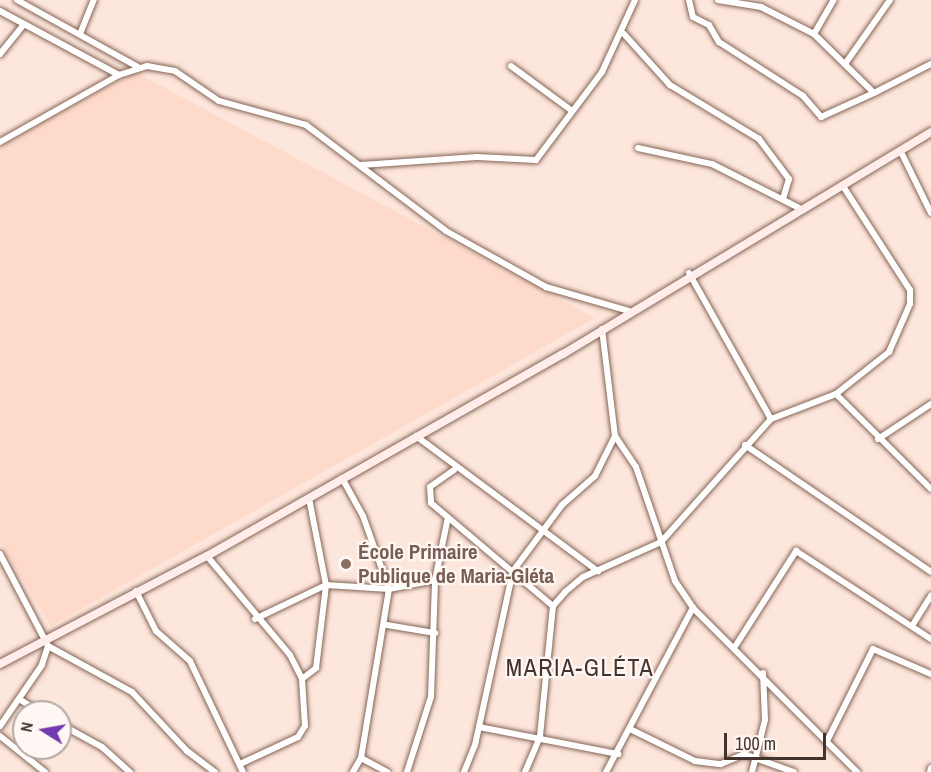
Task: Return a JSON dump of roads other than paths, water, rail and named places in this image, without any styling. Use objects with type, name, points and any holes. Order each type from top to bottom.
[{"type":"street","points":[[17,0],[138,67],[182,73],[219,101],[303,123],[446,231],[546,287],[629,310]]},
{"type":"street","points":[[80,34],[94,0]]},
{"type":"street","points":[[361,165],[536,160],[624,34],[635,0]]},
{"type":"street","points":[[689,0],[693,16],[709,25],[719,42],[804,96],[821,117],[931,64]]},
{"type":"street","points":[[718,0],[761,7],[814,34],[874,93]]},
{"type":"street","points":[[814,34],[834,0]]},
{"type":"street","points":[[844,64],[890,0]]},
{"type":"street","points":[[0,11],[119,75]]},
{"type":"street","points":[[0,54],[24,24]]},
{"type":"street","points":[[624,34],[670,85],[759,139],[789,179],[783,199]]},
{"type":"street","points":[[511,66],[571,110]]},
{"type":"street","points":[[0,142],[119,75],[138,67]]},
{"type":"street","points":[[0,663],[47,643],[136,591],[207,556],[309,498],[602,329],[689,273],[799,208],[843,186],[931,132]]},
{"type":"street","points":[[638,148],[712,164],[799,208]]},
{"type":"street","points":[[900,150],[931,213]]},
{"type":"street","points":[[525,772],[540,736],[553,606],[572,585],[661,542],[745,445],[771,419],[836,394],[885,357],[911,297],[843,186]]},
{"type":"street","points":[[689,273],[771,419]]},
{"type":"street","points":[[602,329],[615,436],[636,467],[675,581],[693,608],[736,645],[857,772]]},
{"type":"street","points":[[836,394],[878,439],[930,486]]},
{"type":"street","points":[[878,439],[931,404]]},
{"type":"street","points":[[416,436],[454,470],[543,530],[598,572]]},
{"type":"street","points":[[464,772],[479,728],[513,571],[543,530],[595,476],[615,436]]},
{"type":"street","points":[[745,445],[931,572]]},
{"type":"street","points":[[454,470],[428,490],[431,504],[553,606]]},
{"type":"street","points":[[342,478],[363,516],[389,589],[387,625],[361,758],[353,772]]},
{"type":"street","points":[[302,679],[316,668],[326,585],[309,498]]},
{"type":"street","points":[[407,772],[429,713],[435,633],[435,580],[448,517]]},
{"type":"street","points":[[736,645],[796,551],[931,639]]},
{"type":"street","points":[[0,554],[47,643],[132,692],[187,751],[215,772]]},
{"type":"street","points":[[207,556],[255,619],[290,655],[302,679],[302,735],[240,764]]},
{"type":"street","points":[[255,619],[326,585],[389,589],[435,580]]},
{"type":"street","points":[[136,591],[156,632],[195,669],[243,772]]},
{"type":"street","points":[[912,626],[931,596]]},
{"type":"street","points":[[606,772],[632,730],[693,608]]},
{"type":"street","points":[[387,625],[435,633]]},
{"type":"street","points":[[0,726],[19,699],[47,643]]},
{"type":"street","points":[[827,741],[873,649],[931,674]]},
{"type":"street","points":[[752,772],[765,720],[763,672]]},
{"type":"street","points":[[479,728],[540,736],[618,754]]},
{"type":"street","points":[[632,730],[707,763],[756,756],[794,772]]},
{"type":"street","points":[[72,731],[102,747],[130,772]]},
{"type":"street","points":[[0,736],[44,771]]},
{"type":"street","points":[[361,758],[387,772]]},
{"type":"place","name":"École Primaire Publique de Maria-Gléta","points":[[346,564]]},
{"type":"district","name":"MARIA-GLÉTA","points":[[580,668]]}]
